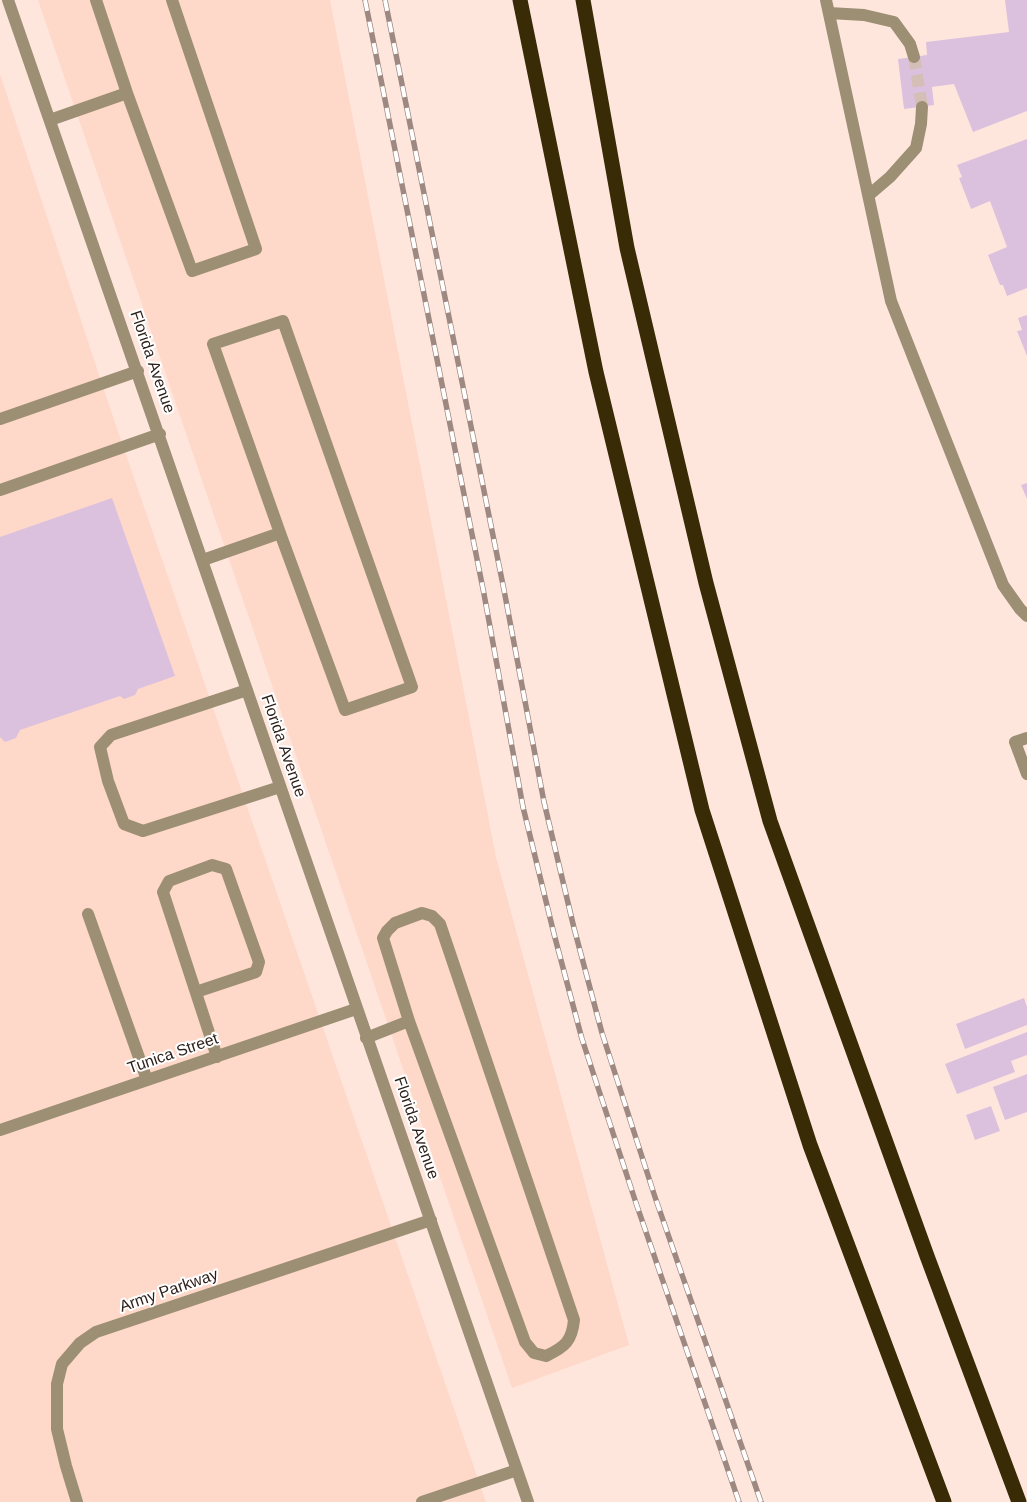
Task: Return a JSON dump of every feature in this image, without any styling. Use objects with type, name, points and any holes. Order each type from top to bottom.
[{"type":"highway","points":[[520,0],[596,372],[702,810],[810,1145],[944,1502]]},
{"type":"highway","points":[[583,0],[627,248],[706,583],[770,822],[1019,1502]]},
{"type":"street","name":"Florida Avenue","points":[[8,0],[160,434],[356,1009],[528,1502]]},
{"type":"street","points":[[96,0],[127,93],[192,271],[256,248],[172,0]]},
{"type":"street","points":[[826,0],[891,301],[1002,585],[1027,616]]},
{"type":"street","points":[[829,14],[864,15],[894,22],[910,44],[914,57]]},
{"type":"street","points":[[50,120],[127,93]]},
{"type":"street","points":[[869,195],[890,177],[916,148],[922,107]]},
{"type":"street","points":[[283,321],[412,687],[345,710],[280,533],[214,344],[283,321]]},
{"type":"street","points":[[0,419],[138,372]]},
{"type":"street","points":[[0,490],[160,434]]},
{"type":"street","points":[[203,560],[280,533]]},
{"type":"street","points":[[247,690],[111,735],[100,747],[108,780],[124,824],[143,831],[280,787]]},
{"type":"street","points":[[1021,740],[1027,774]]},
{"type":"street","points":[[196,992],[256,972],[259,962],[226,869],[212,866],[169,881],[163,892],[217,1057]]},
{"type":"street","points":[[422,913],[432,916],[440,924],[574,1320],[573,1332],[567,1342],[560,1349],[546,1356],[534,1353],[525,1342],[409,1020],[383,938],[395,922],[422,913]]},
{"type":"street","points":[[88,914],[147,1080]]},
{"type":"street","name":"Tunica Street","points":[[0,1130],[356,1009]]},
{"type":"street","points":[[366,1038],[409,1020]]},
{"type":"street","name":"Army Parkway","points":[[77,1502],[57,1429],[57,1384],[62,1364],[80,1343],[96,1332],[430,1220]]},
{"type":"street","points":[[422,1502],[516,1470]]},
{"type":"shaded area","points":[[38,0],[330,0],[496,857],[629,1345],[512,1388]]},
{"type":"shaded area","points":[[0,74],[108,402],[486,1502],[0,1502]]},
{"type":"building","points":[[1005,0],[1027,0],[1027,111],[973,132],[954,84],[932,87],[934,105],[904,109],[898,59],[927,55],[926,42],[1009,32]]},
{"type":"building","points":[[1027,139],[1027,288],[1007,296],[1003,285],[1000,285],[988,255],[1007,247],[990,201],[971,209],[959,178],[962,177],[957,165]]},
{"type":"building","points":[[1027,315],[1027,356],[1017,331],[1022,330],[1018,318]]},
{"type":"building","points":[[1027,483],[1027,499],[1021,485]]},
{"type":"building","points":[[112,498],[175,676],[138,689],[135,695],[124,699],[120,696],[20,730],[16,738],[5,742],[0,737],[0,537]]},
{"type":"building","points":[[1024,998],[1027,1007],[1027,1025],[965,1049],[956,1024]]},
{"type":"building","points":[[1027,1032],[1027,1055],[1011,1061],[1015,1072],[957,1094],[945,1064]]},
{"type":"building","points":[[1027,1074],[1027,1112],[1005,1120],[993,1087]]},
{"type":"building","points":[[991,1106],[1000,1131],[975,1140],[966,1115]]},
{"type":"tunnel","points":[[914,57],[922,107]]},
{"type":"railway","points":[[365,0],[484,594],[523,807],[554,934],[582,1039],[636,1203],[739,1502]]},
{"type":"railway","points":[[385,0],[504,590],[544,802],[574,928],[602,1033],[655,1197],[761,1502]]}]
